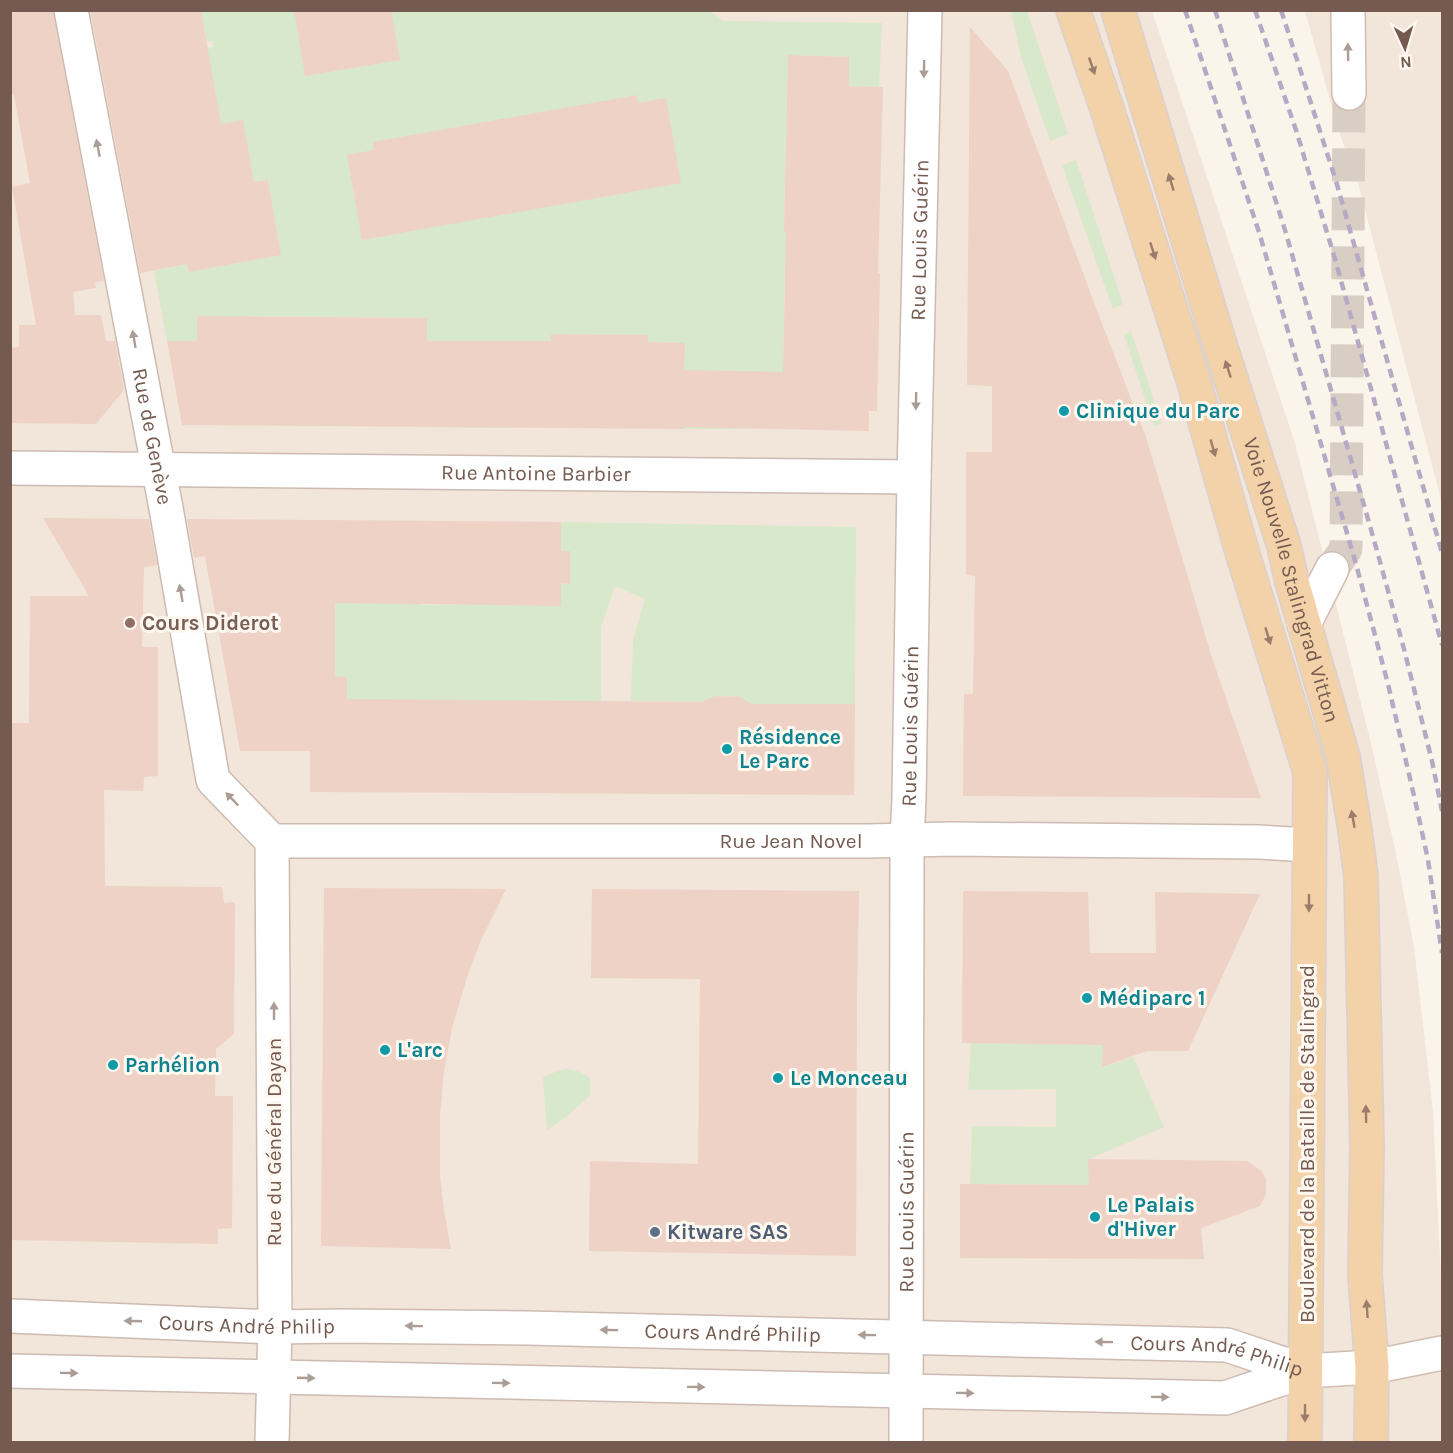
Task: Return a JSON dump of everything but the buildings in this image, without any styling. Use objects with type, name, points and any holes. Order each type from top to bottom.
[{"type":"main road","name":"Voie Nouvelle Stalingrad Vitton","points":[[1073,10],[1194,382],[1243,555],[1310,772],[1309,845]]},
{"type":"main road","name":"Voie Nouvelle Stalingrad Vitton","points":[[1118,10],[1284,546],[1292,582],[1343,757],[1361,877],[1367,1145],[1365,1275],[1372,1367]]},
{"type":"main road","name":"Boulevard de la Bataille de Stalingrad","points":[[1305,1443],[1309,845]]},
{"type":"main road","points":[[1371,1443],[1372,1367]]},
{"type":"street","name":"Rue de Genève","points":[[71,10],[158,470],[213,780],[272,841]]},
{"type":"street","name":"Rue Louis Guérin","points":[[906,1443],[907,840],[925,10]]},
{"type":"street","points":[[1348,10],[1349,93]]},
{"type":"street","name":"Rue Antoine Barbier","points":[[10,468],[915,477]]},
{"type":"street","points":[[1304,624],[1332,569]]},
{"type":"street","name":"Rue Jean Novel","points":[[272,841],[952,839],[1248,842],[1309,845]]},
{"type":"street","name":"Rue du Général Dayan","points":[[272,841],[276,1327],[272,1443]]},
{"type":"street","name":"Cours André Philip","points":[[10,1316],[276,1327],[527,1328],[1227,1345],[1305,1371]]},
{"type":"street","points":[[1305,1371],[1372,1367],[1443,1353]]},
{"type":"street","name":"Cours André Philip","points":[[10,1371],[1225,1398],[1305,1371]]},
{"type":"shaded area","points":[[10,11],[1152,11],[1295,443],[1371,743],[1396,854],[1414,947],[1433,1111],[1441,1278],[1442,1442],[11,1442]]},
{"type":"shaded area","points":[[1305,11],[1442,11],[1442,503],[1358,183],[1339,132]]},
{"type":"green space","points":[[708,10],[724,21],[882,23],[879,87],[849,86],[849,57],[788,55],[784,231],[867,233],[785,271],[783,372],[742,372],[741,429],[684,429],[684,343],[648,342],[648,335],[552,334],[551,341],[514,341],[514,428],[455,428],[455,370],[463,341],[427,341],[427,318],[250,316],[197,341],[167,341],[154,271],[187,264],[189,272],[281,255],[268,180],[232,186],[207,48],[214,47],[213,41],[207,42],[201,11]]},
{"type":"green space","points":[[1011,11],[1027,11],[1068,134],[1050,141],[1021,57]]},
{"type":"green space","points":[[1076,160],[1123,304],[1113,309],[1062,165]]},
{"type":"green space","points":[[1131,331],[1162,424],[1154,426],[1124,335]]},
{"type":"green space","points":[[367,520],[420,522],[420,605],[561,605],[561,583],[569,584],[570,551],[561,551],[561,522],[856,527],[855,704],[752,704],[740,697],[715,696],[701,702],[631,701],[633,640],[645,599],[615,586],[601,627],[601,701],[347,710],[347,677],[302,676],[222,648],[217,622],[335,623],[335,603],[366,603]]},
{"type":"green space","points":[[971,1043],[1103,1045],[1103,1067],[1133,1057],[1164,1127],[1089,1159],[1089,1185],[970,1184],[972,1126],[1056,1127],[1056,1089],[968,1090]]},
{"type":"green space","points":[[567,1069],[578,1071],[590,1078],[590,1095],[571,1113],[547,1130],[543,1078]]},
{"type":"tunnel","points":[[1332,569],[1346,549],[1349,93]]},
{"type":"railway","points":[[1185,10],[1259,232],[1356,564],[1388,684],[1415,800],[1428,860],[1442,953]]},
{"type":"railway","points":[[1215,10],[1285,230],[1374,540],[1404,649],[1442,811]]},
{"type":"railway","points":[[1255,10],[1296,130],[1335,259],[1442,645]]},
{"type":"railway","points":[[1281,10],[1336,181],[1442,553]]},
{"type":"place","name":"Clinique du Parc","points":[[1064,411]]},
{"type":"place","name":"Cours Diderot","points":[[130,623]]},
{"type":"place","name":"Résidence Le Parc","points":[[727,749]]},
{"type":"place","name":"Médiparc 1","points":[[1087,998]]},
{"type":"place","name":"L'arc","points":[[385,1050]]},
{"type":"place","name":"Parhélion","points":[[113,1065]]},
{"type":"place","name":"Le Monceau","points":[[778,1078]]},
{"type":"place","name":"Le Palais d'Hiver","points":[[1095,1217]]},
{"type":"place","name":"Kitware SAS","points":[[655,1232]]}]
